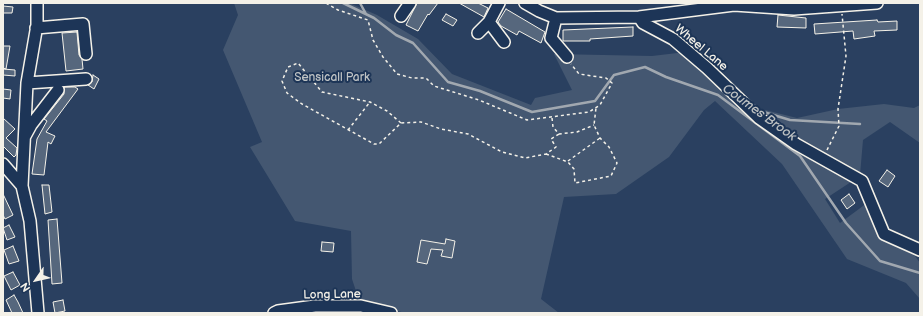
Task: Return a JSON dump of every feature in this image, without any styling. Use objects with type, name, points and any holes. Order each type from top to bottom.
[{"type":"street","points":[[37,3],[36,28],[27,83],[22,186],[30,221],[38,313]]},
{"type":"street","points":[[401,16],[410,3]]},
{"type":"street","points":[[478,33],[489,22],[499,3]]},
{"type":"street","points":[[525,3],[556,18],[639,17],[734,4],[842,6],[877,3]]},
{"type":"street","points":[[658,3],[664,13]]},
{"type":"street","name":"Wheel Lane","points":[[639,17],[643,23],[674,39],[759,118],[796,144],[862,181],[884,234],[920,250]]},
{"type":"street","points":[[556,18],[551,38],[567,57]]},
{"type":"street","points":[[489,22],[504,42]]},
{"type":"street","points":[[36,28],[83,24],[86,54]]},
{"type":"street","points":[[27,83],[86,79]]},
{"type":"street","points":[[24,140],[31,125],[58,90]]},
{"type":"street","points":[[3,164],[22,186]]},
{"type":"street","name":"Long Lane","points":[[274,313],[278,311],[315,306],[356,306],[391,313]]},
{"type":"path","points":[[326,3],[338,10],[368,20],[373,40],[383,57],[398,74],[412,78],[426,78],[434,86],[479,100],[527,120],[589,112],[600,105],[612,83],[606,78],[579,74],[567,57]]},
{"type":"path","points":[[825,156],[839,126],[840,118],[838,109],[846,56],[842,6]]},
{"type":"path","points":[[401,123],[387,111],[370,102],[322,92],[298,63],[288,67],[282,81],[286,92],[302,104],[374,144],[379,144],[401,123],[421,122],[441,129],[468,134],[502,152],[525,158],[546,154],[556,147],[551,139],[559,134],[577,132],[594,124]]},
{"type":"path","points":[[348,130],[370,102]]},
{"type":"path","points":[[546,154],[568,162],[574,169],[575,183],[611,176],[617,163],[609,148],[600,138],[594,124],[596,108]]},
{"type":"path","points":[[552,118],[553,127],[559,134]]},
{"type":"path","points":[[568,162],[600,138]]},
{"type":"green space","name":"Sensicall Park","points":[[234,3],[349,3],[377,15],[418,39],[452,74],[531,105],[535,98],[572,90],[554,54],[652,56],[686,52],[702,72],[757,121],[854,180],[825,199],[840,223],[867,203],[881,237],[915,256],[920,263],[920,299],[906,283],[847,259],[782,164],[715,101],[704,110],[669,157],[616,194],[564,197],[541,299],[559,313],[405,313],[359,300],[352,279],[351,231],[295,221],[250,147],[262,142],[223,50],[238,15]]},
{"type":"green space","points":[[884,104],[914,108],[920,105],[920,143],[890,122],[863,140],[860,175],[795,140],[749,106],[797,118],[838,109]]},
{"type":"building","points":[[417,3],[438,3],[429,15],[428,14],[418,31],[406,25]]},
{"type":"building","points":[[459,3],[478,3],[488,8],[484,17]]},
{"type":"building","points":[[3,6],[13,7],[12,13],[3,13]]},
{"type":"building","points":[[506,9],[545,32],[541,43],[519,31],[517,35],[501,26],[498,22]]},
{"type":"building","points":[[446,14],[457,20],[453,26],[442,20]]},
{"type":"building","points":[[778,15],[806,18],[806,28],[777,27]]},
{"type":"building","points":[[877,20],[878,22],[897,21],[897,30],[874,31],[875,36],[854,39],[853,31],[815,34],[814,24]]},
{"type":"building","points":[[633,27],[633,36],[590,39],[590,41],[563,41],[563,30]]},
{"type":"building","points":[[77,32],[79,55],[82,59],[83,69],[66,71],[62,33]]},
{"type":"building","points":[[3,46],[10,46],[6,69],[3,68]]},
{"type":"building","points":[[3,69],[15,70],[15,76],[3,75]]},
{"type":"building","points":[[93,75],[99,79],[94,89],[88,85],[92,82]]},
{"type":"building","points":[[64,87],[75,87],[78,89],[46,132],[55,136],[51,144],[48,142],[44,175],[32,174],[37,139],[47,121],[44,119],[64,94]]},
{"type":"building","points":[[3,89],[11,90],[10,99],[3,98]]},
{"type":"building","points":[[3,118],[15,129],[6,138],[17,148],[16,155],[14,157],[3,146]]},
{"type":"building","points":[[887,170],[895,176],[888,187],[879,181]]},
{"type":"building","points":[[42,185],[49,185],[52,212],[45,214]]},
{"type":"building","points":[[3,194],[13,215],[5,219],[3,215]]},
{"type":"building","points":[[849,194],[855,203],[847,209],[841,200]]},
{"type":"building","points":[[57,219],[62,283],[52,284],[48,220]]},
{"type":"building","points":[[9,225],[15,237],[7,240],[3,228]]},
{"type":"building","points":[[446,239],[455,241],[452,258],[441,256],[443,250],[431,249],[427,264],[417,262],[421,240],[445,244]]},
{"type":"building","points":[[322,242],[334,243],[333,252],[321,251]]},
{"type":"building","points":[[13,246],[19,261],[9,264],[4,250]]},
{"type":"building","points":[[13,272],[20,285],[11,290],[4,276]]},
{"type":"building","points":[[14,295],[23,313],[12,313],[6,300]]},
{"type":"building","points":[[63,300],[65,311],[55,313],[53,302]]},
{"type":"waterway","name":"Coumes Brook","points":[[343,3],[374,18],[396,35],[413,43],[448,82],[480,91],[532,112],[595,101],[614,75],[645,67],[666,77],[718,95],[800,156],[846,223],[880,261],[920,273]]},
{"type":"waterway","name":"Coumes Brook","points":[[360,3],[366,14]]},
{"type":"waterway","points":[[757,110],[790,120],[860,124]]}]
